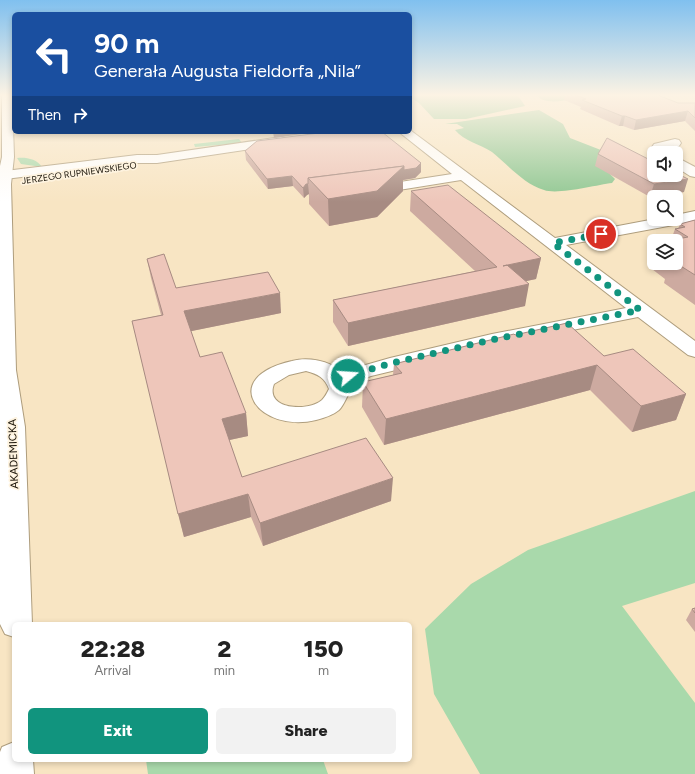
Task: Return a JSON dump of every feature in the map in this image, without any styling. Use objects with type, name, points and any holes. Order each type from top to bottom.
[{"type":"street","name":"AKADEMICKA","points":[[8,130],[8,157],[2,180],[5,370],[14,427],[16,622]]},
{"type":"street","points":[[408,134],[695,351]]},
{"type":"street","name":"JERZEGO RUPNIEWSKIEGO","points":[[2,180],[137,165],[157,159],[293,140]]},
{"type":"street","points":[[662,146],[675,143]]},
{"type":"street","points":[[683,165],[695,173]]},
{"type":"street","points":[[363,192],[463,176]]},
{"type":"street","points":[[553,243],[695,216]]},
{"type":"street","points":[[338,380],[358,372],[392,363],[528,332],[640,310]]},
{"type":"street","points":[[15,762],[15,774]]},
{"type":"green space","points":[[455,130],[566,130],[570,138],[606,152],[610,174],[615,179],[612,183],[567,191],[544,190],[516,174],[492,152],[467,140]]},
{"type":"green space","points":[[239,139],[242,143],[195,147],[194,144]]},
{"type":"green space","points":[[17,158],[31,159],[40,164],[42,167],[21,164]]},
{"type":"green space","points":[[695,491],[695,583],[622,606],[695,703],[695,774],[480,774],[434,694],[425,629],[471,584],[528,550]]},
{"type":"green space","points":[[146,762],[324,762],[328,774],[148,774]]},
{"type":"building","points":[[311,134],[385,134],[421,163],[416,168],[404,170],[404,166],[308,178],[308,184],[306,184],[303,188],[292,176],[267,179],[245,151],[257,141]]},
{"type":"building","points":[[607,138],[647,158],[647,180],[598,154]]},
{"type":"building","points":[[404,166],[377,191],[328,199],[308,178]]},
{"type":"building","points":[[650,182],[668,182],[654,184]]},
{"type":"building","points":[[448,185],[541,258],[507,265],[529,284],[348,323],[333,300],[497,267],[411,191]]},
{"type":"building","points":[[695,220],[695,275],[683,267],[683,238],[688,237],[675,229],[685,227],[683,226],[683,223]]},
{"type":"building","points":[[164,254],[176,288],[268,272],[280,293],[184,311],[200,357],[222,352],[246,413],[222,419],[242,477],[366,438],[393,478],[260,523],[248,494],[178,514],[132,321],[163,315],[147,259]]},
{"type":"building","points":[[567,323],[604,356],[633,349],[686,394],[641,406],[597,365],[386,419],[363,382],[402,373],[394,364],[514,334]]},
{"type":"route","points":[[348,376],[392,363],[491,340],[640,310],[553,243],[601,234]]}]
